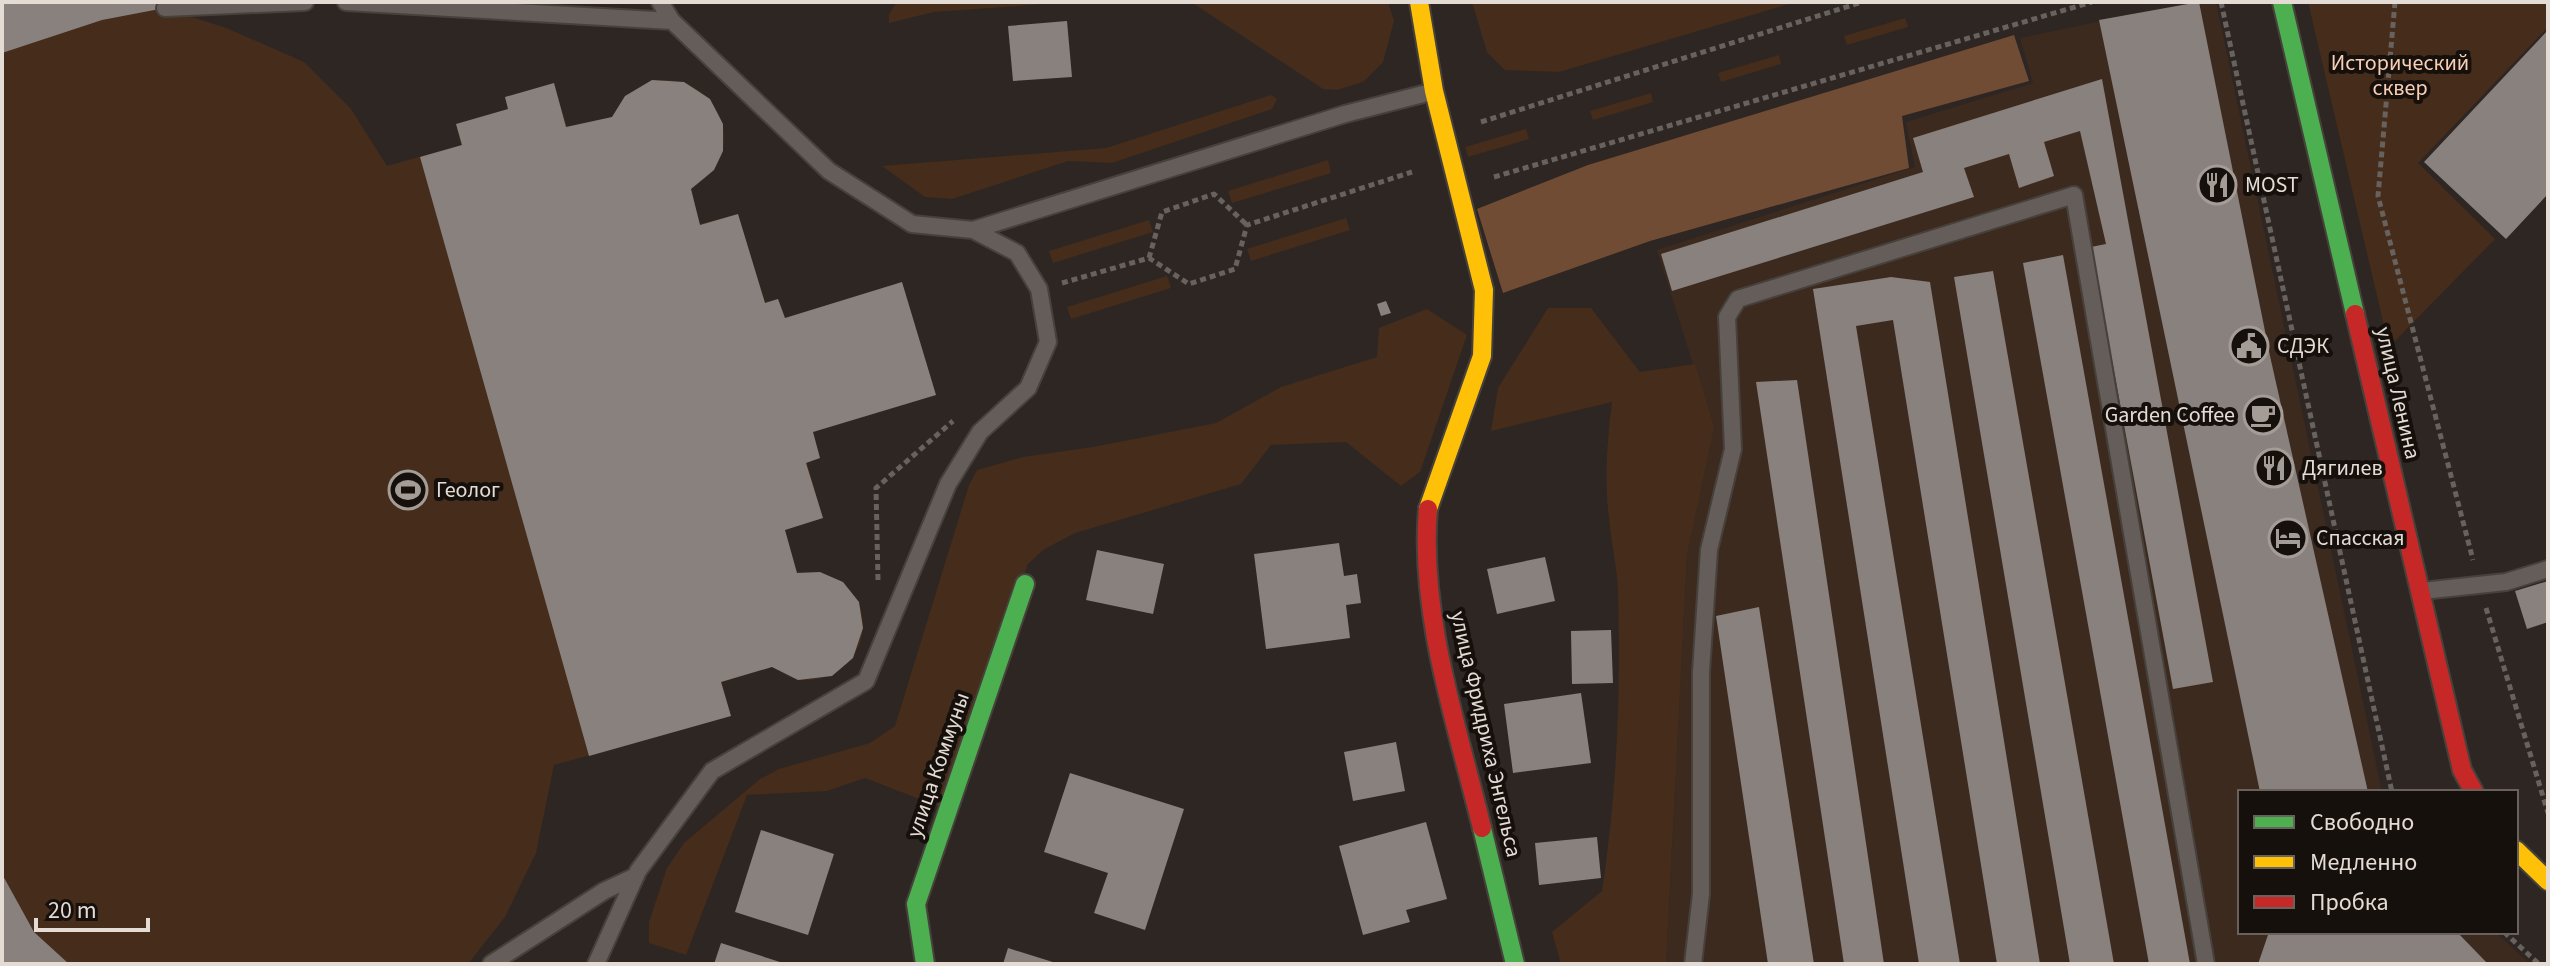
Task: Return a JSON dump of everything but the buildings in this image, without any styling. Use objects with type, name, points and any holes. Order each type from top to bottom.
[{"type":"street","name":"улица Фридриха Энгельса","points":[[1419,2],[1434,91],[1484,290],[1482,356],[1429,498],[1425,545],[1439,649],[1515,964]]},
{"type":"street","name":"улица Ленина","points":[[2282,2],[2462,770],[2473,790]]},
{"type":"street","name":"улица Коммуны","points":[[925,964],[916,904],[1025,584]]},
{"type":"street","points":[[2518,852],[2548,881]]},
{"type":"lane","points":[[165,8],[305,2]]},
{"type":"lane","points":[[346,2],[672,21]]},
{"type":"lane","points":[[596,964],[636,876],[712,771],[866,681],[948,484],[980,432],[1028,388],[1048,342],[1039,289],[1017,253],[973,230],[912,224],[829,171],[672,21],[660,2]]},
{"type":"lane","points":[[973,230],[1345,114],[1434,91]]},
{"type":"lane","points":[[1693,964],[1701,894],[1701,672],[1709,550],[1733,449],[1727,317],[1738,299],[2074,195],[2206,964]]},
{"type":"lane","points":[[2420,591],[2506,582],[2548,569]]},
{"type":"lane","points":[[491,964],[604,891],[636,876]]},
{"type":"path","points":[[1476,123],[1862,2]]},
{"type":"path","points":[[1493,178],[2092,2]]},
{"type":"path","points":[[2221,2],[2392,790]]},
{"type":"path","points":[[2395,2],[2378,196],[2479,585],[2548,813]]},
{"type":"path","points":[[1149,258],[1162,212],[1214,194],[1247,225]]},
{"type":"path","points":[[2506,934],[2539,964]]},
{"type":"shaded area","points":[[2193,2],[2216,2],[2382,790],[2238,790],[2238,934],[2497,934],[2530,964],[1666,964],[1687,555],[1713,427],[1657,250],[1915,167],[1906,122],[2033,83],[2020,38]]},
{"type":"shaded area","points":[[2014,35],[2029,81],[1902,116],[1909,168],[1650,241],[1503,293],[1477,209],[1588,165]]},
{"type":"green space","name":"Геолог","points":[[2,2],[165,8],[229,29],[304,62],[351,109],[387,166],[461,145],[456,124],[508,110],[505,97],[554,83],[567,127],[612,117],[633,93],[656,82],[678,82],[698,90],[714,105],[723,125],[724,147],[712,172],[691,189],[700,224],[738,214],[765,302],[778,299],[785,318],[902,282],[936,395],[813,432],[820,458],[807,463],[823,518],[785,530],[797,572],[828,577],[848,589],[860,607],[863,628],[858,648],[845,665],[826,677],[800,680],[772,667],[722,682],[731,716],[554,765],[536,853],[505,917],[468,964],[2,964]]},
{"type":"green space","points":[[897,2],[1072,2],[934,12],[889,23],[889,14]]},
{"type":"green space","points":[[1191,2],[1388,2],[1394,21],[1383,62],[1363,82],[1337,90],[1323,89]]},
{"type":"green space","points":[[1472,2],[1796,2],[1559,72],[1505,70],[1487,52]]},
{"type":"green space","name":"Исторический сквер","points":[[2308,2],[2548,2],[2548,27],[2418,163],[2495,239],[2389,347]]},
{"type":"green space","points":[[1905,18],[1908,27],[1847,45],[1844,36]]},
{"type":"green space","points":[[1779,55],[1781,64],[1721,82],[1718,73]]},
{"type":"green space","points":[[1651,93],[1653,102],[1593,120],[1590,111]]},
{"type":"green space","points":[[1271,95],[1277,99],[1272,109],[1112,163],[1068,161],[952,199],[925,197],[882,166],[1106,148]]},
{"type":"green space","points":[[1526,129],[1529,139],[1468,157],[1465,147]]},
{"type":"green space","points":[[1328,160],[1331,173],[1232,203],[1228,191]]},
{"type":"green space","points":[[1346,218],[1350,230],[1251,261],[1247,249]]},
{"type":"green space","points":[[1149,220],[1153,232],[1053,263],[1049,251]]},
{"type":"green space","points":[[1167,276],[1171,288],[1071,319],[1067,307]]},
{"type":"green space","points":[[1548,308],[1591,308],[1640,372],[1695,364],[1714,427],[1687,555],[1666,964],[1561,964],[1552,932],[1602,891],[1614,779],[1619,629],[1607,489],[1612,402],[1491,431],[1498,388]]},
{"type":"green space","points":[[1427,309],[1467,335],[1420,472],[1401,486],[1346,442],[1271,445],[1241,484],[1075,533],[1043,550],[1028,564],[940,807],[865,778],[827,791],[747,795],[686,955],[649,943],[649,922],[667,868],[684,843],[760,779],[779,769],[870,743],[895,726],[969,485],[977,470],[1023,457],[1216,423],[1281,387],[1377,357],[1379,328]]},
{"type":"traffic: fast","points":[[2282,2],[2355,314]]},
{"type":"traffic: fast","points":[[925,964],[916,904],[1025,584]]},
{"type":"traffic: fast","points":[[1482,828],[1515,964]]},
{"type":"traffic: slow","points":[[1419,2],[1434,91],[1484,290],[1482,356],[1428,509]]},
{"type":"traffic: slow","points":[[2518,852],[2548,881]]},
{"type":"traffic: jam","points":[[2355,314],[2462,770],[2473,790]]},
{"type":"traffic: jam","points":[[1428,509],[1429,589],[1435,629],[1442,670],[1482,828]]},
{"type":"place","name":"MOST","points":[[2217,185]]},
{"type":"place","name":"СДЭК","points":[[2249,346]]},
{"type":"place","name":"Garden Coffee","points":[[2263,415]]},
{"type":"place","name":"Дягилев","points":[[2274,468]]},
{"type":"place","name":"Геолог","points":[[408,490]]},
{"type":"place","name":"Спасская","points":[[2288,538]]}]
